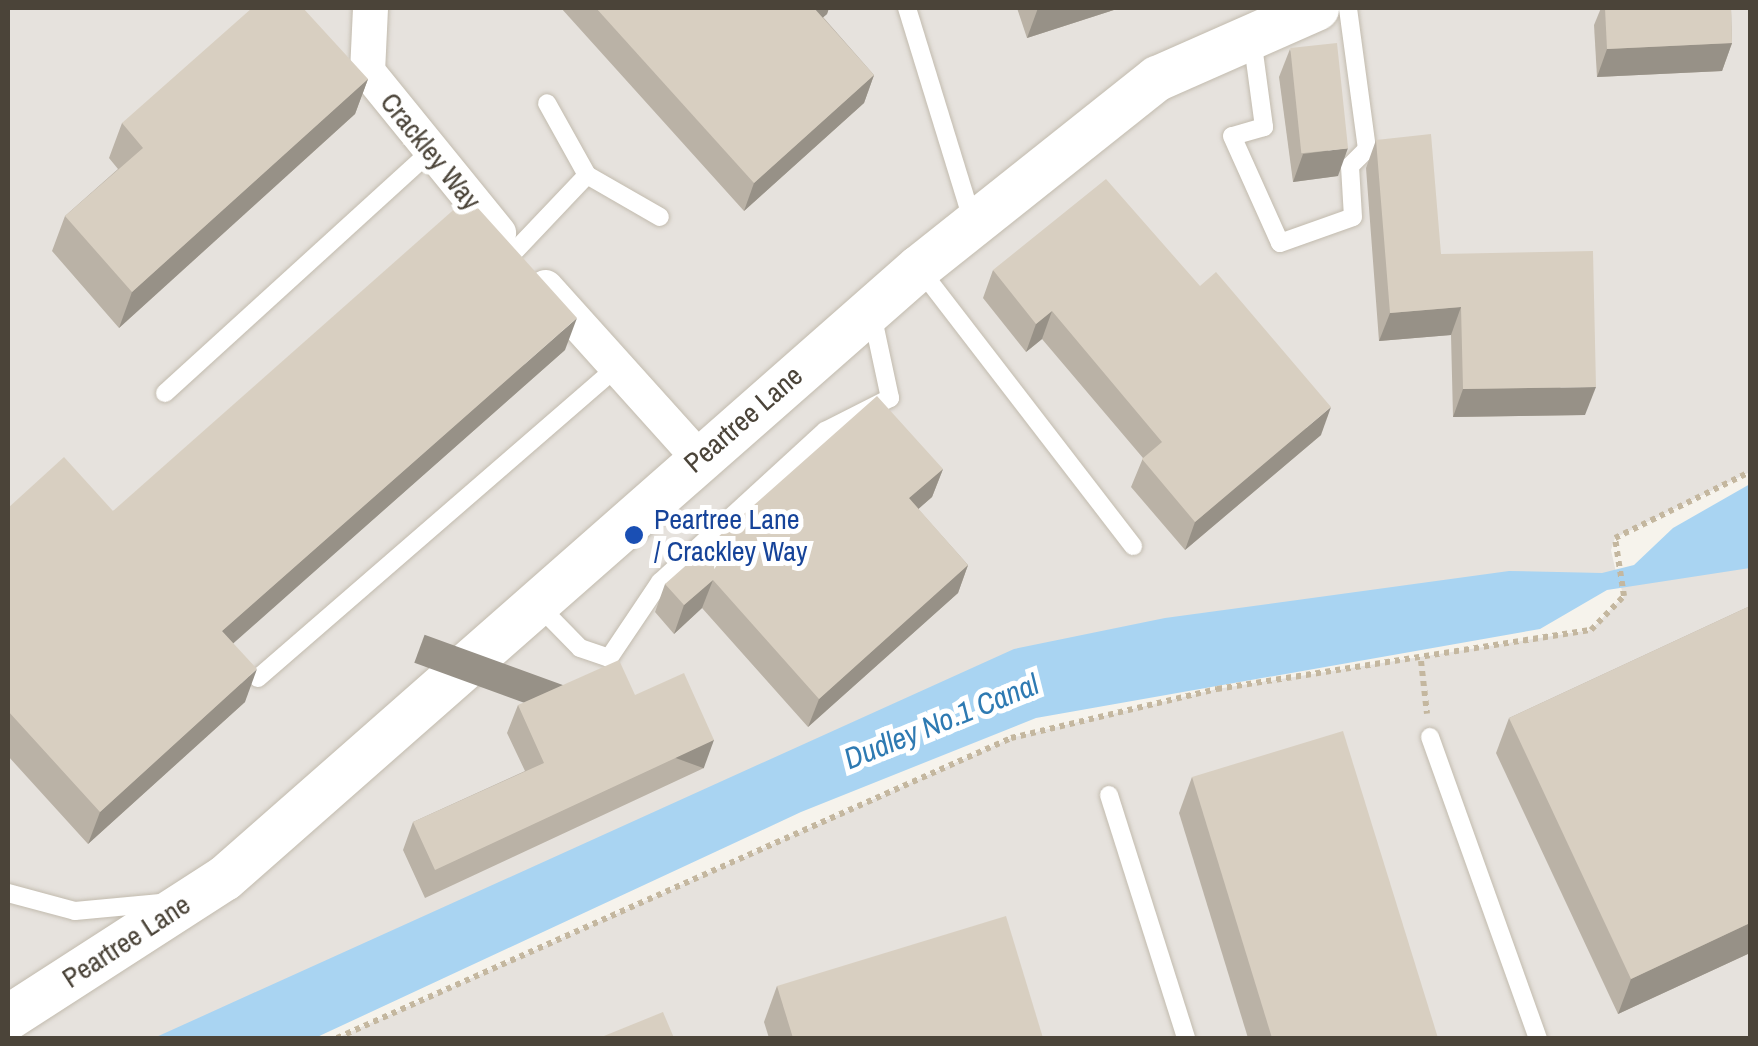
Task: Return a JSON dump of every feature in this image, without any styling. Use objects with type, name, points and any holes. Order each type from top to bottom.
[{"type":"street","name":"Crackley Way","points":[[370,8],[368,71],[429,154],[698,457]]},
{"type":"street","name":"Peartree Lane","points":[[8,1016],[187,900],[311,806],[698,457],[919,267],[1156,78],[1316,8]]},
{"type":"lane","points":[[906,8],[974,222]]},
{"type":"lane","points":[[1251,35],[1264,127],[1232,136],[1280,243],[1353,216],[1350,166],[1366,149],[1348,8]]},
{"type":"lane","points":[[547,103],[587,176],[660,217]]},
{"type":"lane","points":[[164,393],[429,154]]},
{"type":"lane","points":[[514,252],[587,176]]},
{"type":"lane","points":[[919,267],[1133,546]]},
{"type":"lane","points":[[536,604],[580,648],[609,658],[660,582],[825,431],[890,398],[871,308]]},
{"type":"lane","points":[[258,678],[616,367]]},
{"type":"lane","points":[[1430,737],[1538,1038]]},
{"type":"lane","points":[[1110,795],[1186,1038]]},
{"type":"lane","points":[[8,893],[75,912],[187,900]]},
{"type":"path","points":[[337,1038],[1011,738],[1217,689],[1422,661],[1591,630],[1624,596],[1611,550],[1615,538],[1750,472]]},
{"type":"path","points":[[1422,661],[1430,737]]},
{"type":"shaded area","points":[[8,8],[1750,8],[1750,472],[1615,538],[1611,550],[1617,577],[1750,525],[1750,1038],[337,1038],[1011,738],[1217,689],[1591,630],[1624,596],[1618,579],[1056,674],[231,1038],[8,1038]]},
{"type":"water","name":"Dudley No.1 Canal","points":[[1750,484],[1750,568],[1607,590],[1540,629],[1036,718],[801,812],[315,1038],[154,1038],[1014,649],[1165,618],[1509,571],[1602,573],[1634,565],[1673,528]]},
{"type":"building","points":[[252,8],[303,8],[368,79],[132,292],[65,216],[143,148],[122,123]]},
{"type":"building","points":[[596,8],[814,8],[874,75],[754,183]]},
{"type":"building","points":[[1605,8],[1731,8],[1732,43],[1607,49]]},
{"type":"building","points":[[1337,43],[1348,148],[1301,153],[1290,48]]},
{"type":"building","points":[[1431,134],[1441,254],[1593,251],[1596,387],[1463,389],[1461,307],[1390,313],[1376,140]]},
{"type":"building","points":[[1106,179],[1200,286],[1216,272],[1331,407],[1195,522],[1142,459],[1162,442],[1052,311],[1036,324],[993,270]]},
{"type":"building","points":[[468,197],[577,318],[222,631],[257,669],[100,812],[8,711],[8,508],[64,457],[113,511]]},
{"type":"building","points":[[877,396],[943,469],[909,498],[968,565],[819,699],[713,580],[684,605],[665,584]]},
{"type":"building","points":[[1750,606],[1750,923],[1631,979],[1509,718]]},
{"type":"building","points":[[619,660],[635,695],[684,673],[714,740],[435,870],[413,822],[544,763],[518,705]]},
{"type":"building","points":[[1343,731],[1438,1038],[1272,1038],[1192,777]]},
{"type":"building","points":[[1006,916],[1043,1038],[793,1038],[777,986]]},
{"type":"building","points":[[663,1012],[674,1038],[599,1038]]},
{"type":"place","name":"Peartree Lane / Crackley Way","points":[[634,535]]}]
